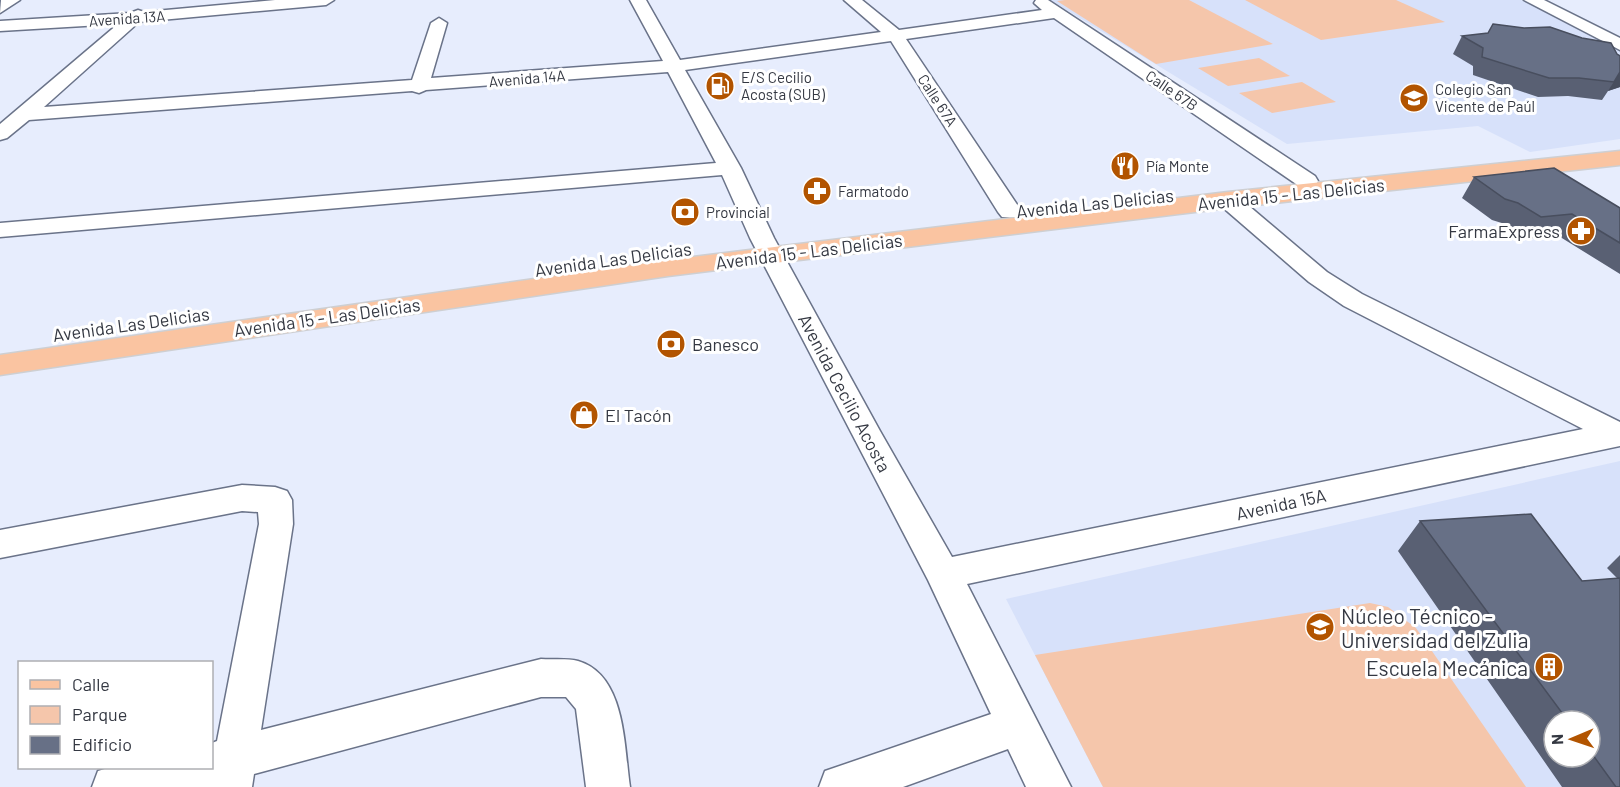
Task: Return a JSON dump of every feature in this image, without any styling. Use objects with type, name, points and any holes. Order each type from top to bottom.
[{"type":"main road","name":"Avenida Las Delicias","points":[[0,342],[768,247],[1010,212],[1459,165],[1620,144]]},
{"type":"main road","name":"Avenida 15 - Las Delicias","points":[[0,365],[656,270],[768,247],[1620,158]]},
{"type":"street","points":[[0,8],[12,0]]},
{"type":"street","points":[[0,134],[156,0]]},
{"type":"street","name":"Avenida 13A","points":[[0,26],[134,18],[326,0]]},
{"type":"street","name":"Avenida Cecilio Acosta","points":[[638,0],[730,168],[768,247],[861,425],[943,574],[1049,787]]},
{"type":"street","name":"Calle 67A","points":[[852,0],[896,36],[1010,212]]},
{"type":"street","name":"Calle 67B","points":[[1037,0],[1307,181]]},
{"type":"street","points":[[1532,0],[1620,45]]},
{"type":"street","name":"Avenida 14A","points":[[24,114],[419,87],[673,66],[1058,13]]},
{"type":"street","points":[[419,87],[439,23]]},
{"type":"street","points":[[0,230],[730,168]]},
{"type":"street","points":[[1537,168],[1568,186]]},
{"type":"street","points":[[1228,200],[1318,277],[1353,300],[1619,434]]},
{"type":"street","name":"Avenida 15A","points":[[943,574],[1619,434]]},
{"type":"street","points":[[0,544],[242,498],[275,500],[276,524],[219,770]]},
{"type":"street","points":[[114,787],[219,770],[541,678],[576,679],[596,701],[608,787]]},
{"type":"street","points":[[841,787],[1018,725]]},
{"type":"shaded area","name":"Colegio San Vicente de Paúl","points":[[1050,0],[1521,0],[1620,51],[1620,139],[1530,152],[1478,126],[1287,144]]},
{"type":"shaded area","name":"Núcleo Técnico - Universidad del Zulia","points":[[1620,461],[1620,787],[1103,787],[1006,599]]},
{"type":"green space","points":[[1189,0],[1273,44],[1156,64],[1057,1]]},
{"type":"green space","points":[[1245,0],[1396,0],[1445,22],[1321,40]]},
{"type":"green space","points":[[1259,58],[1290,76],[1228,86],[1198,68]]},
{"type":"green space","points":[[1302,82],[1336,102],[1272,113],[1239,93]]},
{"type":"green space","points":[[1370,603],[1388,607],[1416,628],[1526,787],[1103,787],[1035,655]]},
{"type":"building","points":[[1493,24],[1524,28],[1550,27],[1582,38],[1611,43],[1620,56],[1620,72],[1614,82],[1579,78],[1549,78],[1482,57],[1483,48],[1462,36],[1488,33]]},
{"type":"building","points":[[1554,168],[1620,208],[1620,243],[1572,214],[1541,217],[1518,203],[1505,199],[1474,177]]},
{"type":"building","points":[[1531,514],[1582,581],[1620,578],[1620,787],[1616,787],[1602,768],[1602,709],[1559,709],[1420,521]]},
{"type":"place","name":"E/S Cecilio Acosta (SUB)","points":[[720,86]]},
{"type":"place","name":"Colegio San Vicente de Paúl","points":[[1414,98]]},
{"type":"place","name":"Pía Monte","points":[[1125,166]]},
{"type":"place","name":"Farmatodo","points":[[817,191]]},
{"type":"place","name":"Provincial","points":[[685,212]]},
{"type":"place","name":"FarmaExpress","points":[[1581,231]]},
{"type":"place","name":"Banesco","points":[[671,344]]},
{"type":"place","name":"El Tacón","points":[[584,415]]},
{"type":"place","name":"Núcleo Técnico - Universidad del Zulia","points":[[1320,627]]},
{"type":"place","name":"Escuela Mecánica","points":[[1549,667]]}]
